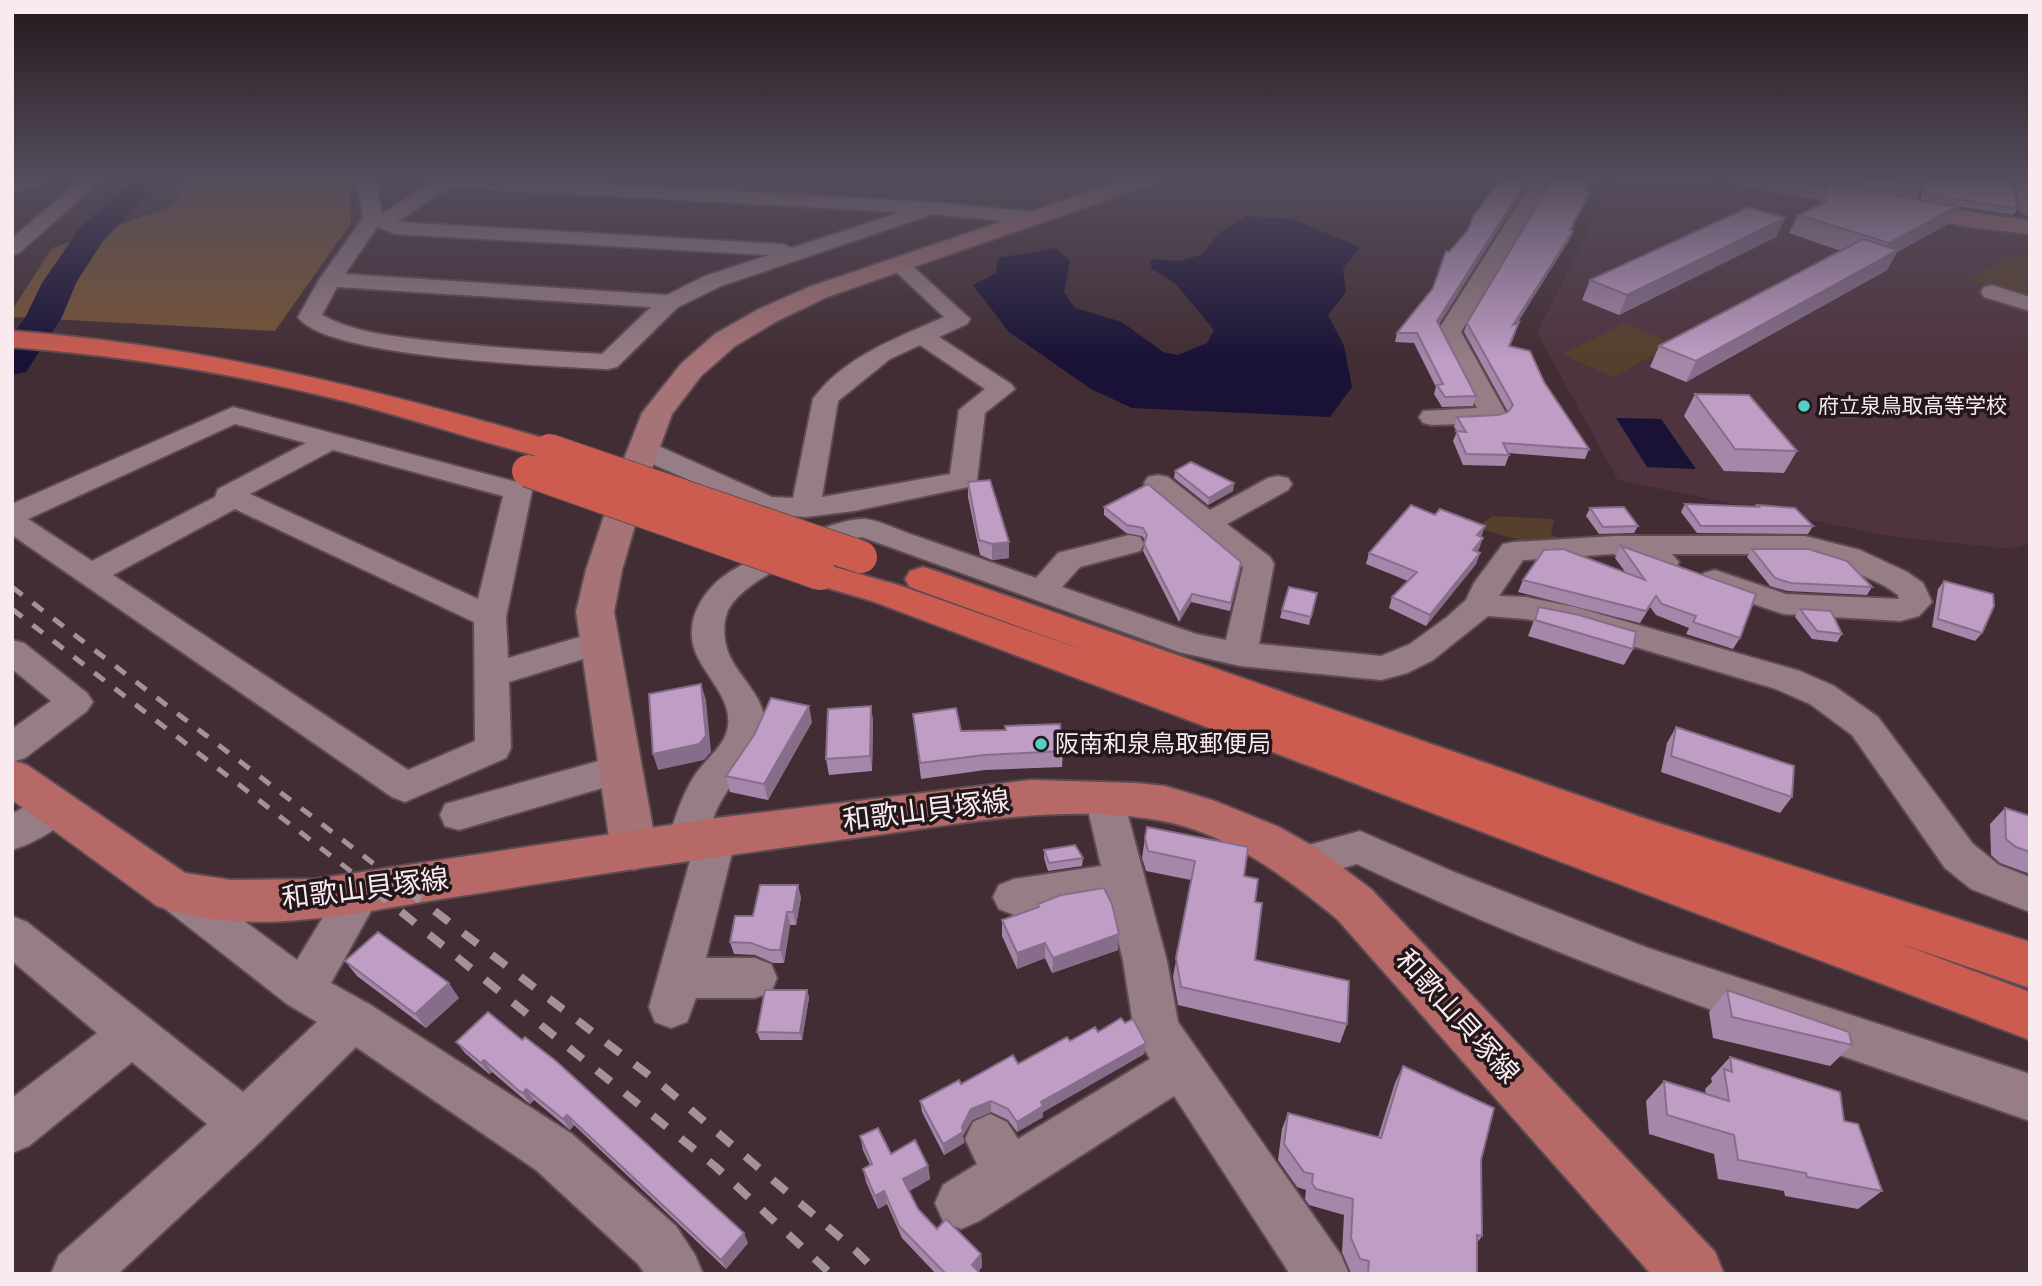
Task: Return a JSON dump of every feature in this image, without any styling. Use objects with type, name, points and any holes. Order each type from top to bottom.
[{"type":"highway","points":[[12,339],[124,359],[316,404],[474,450],[539,461],[861,558],[1638,835],[2030,965]]},
{"type":"highway","points":[[12,356],[124,359]]},
{"type":"highway","points":[[539,461],[820,574],[885,593],[1219,715],[2030,1016]]},
{"type":"main road","name":"和歌山貝塚線","points":[[12,777],[174,892],[232,901],[316,899],[702,839],[1031,797],[1104,797],[1166,804],[1215,819],[1263,840],[1301,863],[1354,904],[1693,1274]]},
{"type":"street","points":[[362,240],[330,280],[309,317],[317,326],[382,341],[445,349],[608,362],[670,302],[713,281],[834,240]]},
{"type":"street","points":[[608,240],[800,251]]},
{"type":"street","points":[[634,851],[595,612],[604,570],[657,412],[691,370],[725,340],[768,315],[818,292],[970,240]]},
{"type":"street","points":[[1432,417],[1494,415],[1449,332],[1505,240]]},
{"type":"street","points":[[806,508],[826,399],[846,380],[882,355],[959,319],[899,264]]},
{"type":"street","points":[[330,280],[670,302]]},
{"type":"street","points":[[1992,292],[2030,304]]},
{"type":"street","points":[[644,450],[767,505],[806,508],[854,502],[963,480],[972,410],[1002,389],[923,337]]},
{"type":"street","points":[[12,515],[233,415],[518,491],[490,617],[493,748],[405,788],[12,521]]},
{"type":"street","points":[[329,441],[228,495],[490,617]]},
{"type":"street","points":[[1158,483],[1259,564],[1240,654]]},
{"type":"street","points":[[1208,523],[1278,484]]},
{"type":"street","points":[[90,574],[234,498]]},
{"type":"street","points":[[755,978],[675,992],[702,839],[697,807],[747,726],[745,710],[712,654],[707,637],[712,608],[730,585],[757,567],[839,532],[864,528],[1191,644],[1240,654],[1381,668],[1416,656],[1466,619],[1480,606],[1485,590],[1514,551],[1616,545],[1805,545],[1849,557],[1896,579],[1912,590],[1916,602],[1908,609],[1900,610],[1783,604],[1616,545]]},
{"type":"street","points":[[1041,592],[1069,561],[1129,544]]},
{"type":"street","points":[[1480,606],[1526,608],[1575,618],[1788,680],[1822,695],[1865,726],[1959,856],[1984,877],[2030,895]]},
{"type":"street","points":[[491,675],[600,642]]},
{"type":"street","points":[[12,651],[75,702],[12,748]]},
{"type":"street","points":[[459,815],[620,769]]},
{"type":"street","points":[[1104,797],[1144,961],[1157,1030],[1322,1274]]},
{"type":"street","points":[[12,834],[56,807]]},
{"type":"street","points":[[1301,863],[1360,847],[1439,884],[1642,966],[2030,1098]]},
{"type":"street","points":[[1014,897],[1125,880]]},
{"type":"street","points":[[174,892],[303,990],[353,1019],[554,1152],[657,1245],[676,1274]]},
{"type":"street","points":[[303,990],[360,892]]},
{"type":"street","points":[[19,952],[133,1033],[244,1124]]},
{"type":"street","points":[[78,1274],[244,1124],[353,1019]]},
{"type":"street","points":[[12,1129],[133,1033]]},
{"type":"street","points":[[961,1203],[1000,1156],[1180,1066]]},
{"type":"shaded area","points":[[75,240],[339,240],[275,331],[12,317],[12,310],[52,248]]},
{"type":"shaded area","points":[[1213,240],[1343,240],[1360,247],[1343,268],[1346,292],[1328,315],[1344,346],[1352,387],[1330,417],[1132,408],[1091,389],[1009,332],[973,285],[996,273],[998,258],[1056,248],[1070,261],[1064,292],[1075,308],[1122,322],[1163,352],[1178,355],[1207,343],[1214,330],[1175,283],[1152,269],[1150,259],[1179,261],[1201,255]]},
{"type":"shaded area","name":"府立泉鳥取高等学校","points":[[1584,240],[2030,240],[2030,543],[2011,549],[1889,536],[1618,480],[1537,333]]},
{"type":"shaded area","points":[[2013,255],[2030,260],[2030,298],[1969,279]]},
{"type":"shaded area","points":[[1625,323],[1675,344],[1613,377],[1562,354]]},
{"type":"shaded area","points":[[1616,418],[1661,419],[1696,469],[1647,467]]},
{"type":"shaded area","points":[[1493,516],[1554,519],[1551,534],[1564,541],[1527,542],[1476,528]]},
{"type":"building","points":[[1459,240],[1489,240],[1437,321],[1476,396],[1445,397],[1437,385],[1443,384],[1417,333],[1397,333],[1433,288],[1446,251],[1449,252]]},
{"type":"building","points":[[1516,240],[1567,240],[1513,325],[1519,322],[1509,346],[1530,351],[1544,382],[1589,449],[1503,443],[1509,455],[1466,454],[1456,431],[1466,432],[1457,417],[1498,415],[1508,412],[1513,405],[1467,323]]},
{"type":"building","points":[[1677,240],[1740,240],[1627,295],[1590,280]]},
{"type":"building","points":[[1861,240],[1898,250],[1696,361],[1659,346]]},
{"type":"building","points":[[1695,394],[1749,395],[1797,451],[1735,449]]},
{"type":"building","points":[[1191,462],[1234,483],[1209,498],[1175,471]]},
{"type":"building","points":[[990,480],[1009,542],[992,544],[979,540],[968,482]]},
{"type":"building","points":[[1148,484],[1241,562],[1231,603],[1192,594],[1180,614],[1144,544],[1147,535],[1143,528],[1127,525],[1104,507]]},
{"type":"building","points":[[1685,504],[1795,508],[1813,526],[1701,526]]},
{"type":"building","points":[[1411,505],[1435,515],[1440,509],[1485,526],[1477,535],[1483,538],[1473,550],[1480,553],[1430,615],[1392,597],[1417,572],[1369,553]]},
{"type":"building","points":[[1624,507],[1638,526],[1603,527],[1590,508]]},
{"type":"building","points":[[1621,546],[1756,594],[1740,638],[1693,622],[1696,616],[1662,604],[1656,596],[1646,611],[1523,580],[1544,550],[1563,549],[1645,580]]},
{"type":"building","points":[[1752,549],[1808,549],[1847,561],[1872,587],[1791,583],[1775,578]]},
{"type":"building","points":[[1944,581],[1993,594],[1994,606],[1982,633],[1938,619]]},
{"type":"building","points":[[1289,587],[1317,593],[1311,617],[1282,610]]},
{"type":"building","points":[[1539,607],[1579,615],[1636,632],[1633,649],[1535,620]]},
{"type":"building","points":[[1800,609],[1831,611],[1842,634],[1817,631]]},
{"type":"building","points":[[701,684],[706,736],[699,744],[653,754],[649,694]]},
{"type":"building","points":[[771,698],[809,706],[764,784],[726,776],[754,735]]},
{"type":"building","points":[[871,706],[870,756],[826,759],[828,709]]},
{"type":"building","points":[[956,708],[961,731],[1006,730],[1005,726],[1060,724],[1063,751],[985,755],[920,763],[913,714]]},
{"type":"building","points":[[1676,727],[1794,766],[1792,797],[1671,756]]},
{"type":"building","points":[[2005,808],[2030,816],[2030,852],[2016,847],[2006,839]]},
{"type":"building","points":[[1147,827],[1248,847],[1244,876],[1258,879],[1255,902],[1262,903],[1255,960],[1349,981],[1347,1024],[1181,987],[1176,958],[1195,861],[1148,851],[1145,838]]},
{"type":"building","points":[[1075,845],[1083,858],[1049,863],[1044,850]]},
{"type":"building","points":[[760,885],[798,885],[793,912],[787,912],[780,950],[770,950],[751,943],[730,942],[735,916],[753,916]]},
{"type":"building","points":[[1104,888],[1112,904],[1119,934],[1053,958],[1045,943],[1017,953],[1002,920],[1039,907],[1038,904],[1061,895]]},
{"type":"building","points":[[378,932],[449,983],[415,1014],[345,961]]},
{"type":"building","points":[[765,990],[807,990],[800,1033],[757,1032]]},
{"type":"building","points":[[1727,990],[1849,1032],[1852,1045],[1732,1017]]},
{"type":"building","points":[[488,1012],[522,1040],[525,1037],[556,1061],[744,1233],[721,1260],[567,1115],[563,1119],[526,1089],[523,1093],[518,1090],[484,1060],[481,1063],[456,1042]]},
{"type":"building","points":[[1121,1018],[1125,1023],[1133,1019],[1146,1043],[1041,1102],[1043,1106],[1017,1122],[1008,1109],[991,1101],[971,1109],[962,1127],[963,1132],[943,1144],[920,1101],[959,1080],[961,1084],[1013,1055],[1018,1064],[1067,1037],[1070,1041],[1095,1027],[1098,1032]]},
{"type":"building","points":[[1730,1057],[1840,1092],[1844,1121],[1858,1124],[1882,1191],[1738,1160],[1734,1135],[1667,1115],[1664,1081],[1729,1101],[1724,1069],[1732,1072]]},
{"type":"building","points":[[1403,1066],[1494,1108],[1481,1160],[1482,1236],[1477,1235],[1477,1274],[1368,1274],[1369,1261],[1360,1259],[1351,1238],[1353,1199],[1316,1189],[1312,1183],[1313,1174],[1304,1172],[1284,1144],[1288,1113],[1381,1138]]},
{"type":"building","points":[[878,1128],[891,1154],[915,1140],[928,1166],[903,1179],[918,1209],[937,1229],[946,1219],[981,1254],[972,1265],[981,1274],[946,1274],[899,1226],[884,1191],[875,1196],[863,1169],[872,1164],[860,1136]]},
{"type":"waterway","points":[[12,364],[44,317],[59,283],[88,240]]},
{"type":"railway","points":[[12,587],[408,890]]},
{"type":"railway","points":[[12,609],[375,890]]},
{"type":"railway","points":[[373,889],[716,1167],[831,1274]]},
{"type":"railway","points":[[406,889],[663,1086],[856,1251],[879,1274]]},
{"type":"place","name":"府立泉鳥取高等学校","points":[[1804,406]]},
{"type":"place","name":"阪南和泉鳥取郵便局","points":[[1041,744]]}]
